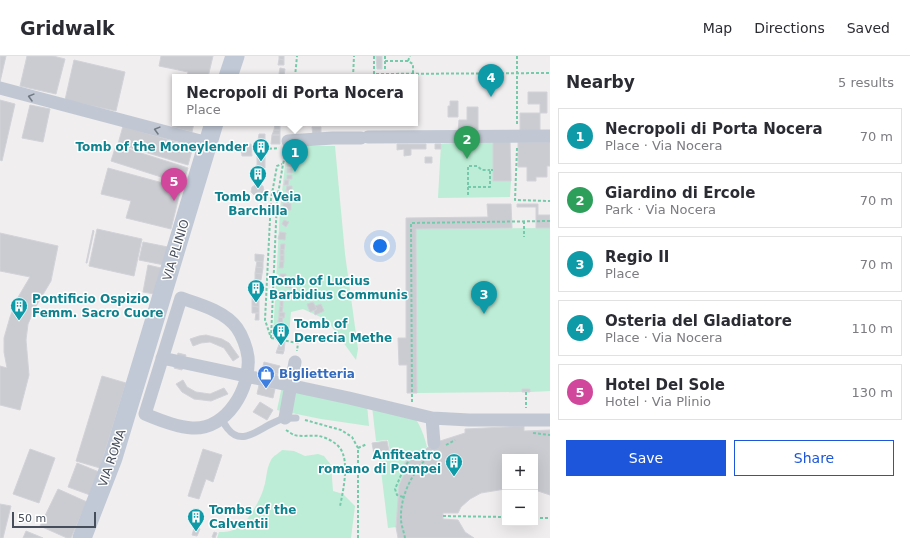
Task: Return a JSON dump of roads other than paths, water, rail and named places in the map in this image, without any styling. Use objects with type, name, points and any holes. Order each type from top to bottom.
[{"type":"street","points":[[229,74],[235,56]]},
{"type":"street","points":[[0,88],[208,143]]},
{"type":"street","name":"VIA PLINIO","points":[[138,376],[213,126]]},
{"type":"street","points":[[288,144],[333,138],[550,136]]},
{"type":"street","points":[[181,298],[226,318],[236,328],[243,341],[248,356],[246,375],[242,392],[235,404],[222,418],[207,425],[193,428],[161,420],[145,414],[181,298]]},
{"type":"street","points":[[288,422],[291,385],[296,356]]},
{"type":"street","points":[[162,358],[246,375],[432,418],[469,420],[550,420]]},
{"type":"street","name":"VIA ROMA","points":[[82,538],[113,458],[138,376]]},
{"type":"street","points":[[432,418],[437,447]]},
{"type":"lane","points":[[222,418],[223,423],[231,433],[241,436],[248,436],[274,422],[288,422]]},
{"type":"place","name":"Osteria del Gladiatore","points":[[491,97]]},
{"type":"place","name":"Giardino di Ercole","points":[[467,159]]},
{"type":"place","name":"Tomb of the Moneylender","points":[[261,162]]},
{"type":"place","name":"Necropoli di Porta Nocera","points":[[295,172]]},
{"type":"place","name":"Tomb of Veia Barchilla","points":[[258,189]]},
{"type":"place","name":"Hotel Del Sole","points":[[174,201]]},
{"type":"place","name":"Tomb of Lucius Barbidius Communis","points":[[256,303]]},
{"type":"place","name":"Regio II","points":[[484,314]]},
{"type":"place","name":"Pontificio Ospizio Femm. Sacro Cuore","points":[[19,321]]},
{"type":"place","name":"Tomb of Derecia Methe","points":[[281,346]]},
{"type":"place","name":"Biglietteria","points":[[266,389]]},
{"type":"place","name":"Anfiteatro romano di Pompei","points":[[454,477]]},
{"type":"place","name":"Tombs of the Calventii","points":[[196,532]]}]
